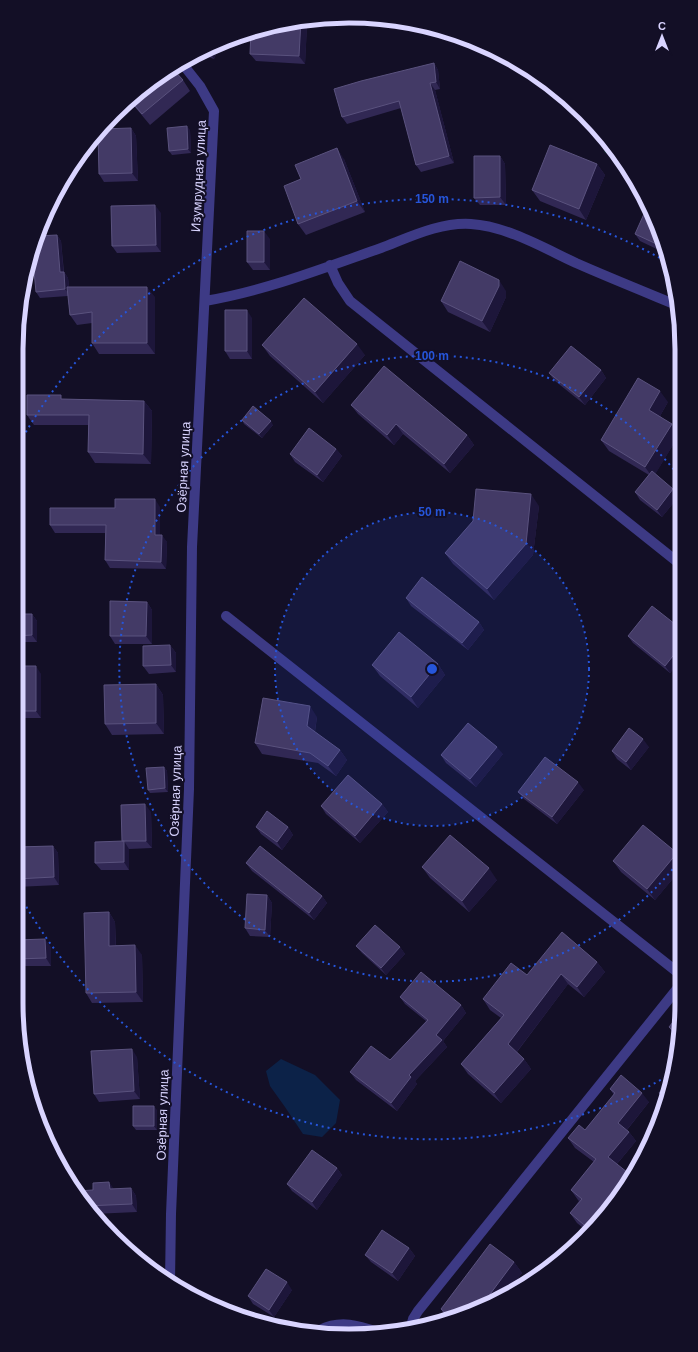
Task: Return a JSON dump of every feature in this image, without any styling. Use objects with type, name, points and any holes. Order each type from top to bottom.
[{"type":"street","name":"Изумрудная улица","points":[[185,67],[200,86],[214,111],[205,301]]},
{"type":"street","points":[[205,301],[258,290],[421,233],[449,225],[472,224],[497,229],[521,237],[577,263],[672,303]]},
{"type":"street","points":[[330,265],[338,284],[350,301],[675,560]]},
{"type":"street","name":"Озёрная улица","points":[[170,1275],[171,1214],[189,789],[192,547],[205,301]]},
{"type":"street","points":[[226,616],[675,970]]},
{"type":"street","points":[[412,1323],[418,1311],[675,991]]},
{"type":"street","points":[[325,1328],[340,1324],[354,1325],[365,1328]]},
{"type":"green space","points":[[606,148],[611,155],[604,152]]},
{"type":"water","points":[[281,1059],[315,1075],[340,1100],[336,1123],[322,1137],[303,1134],[270,1086],[266,1071]]},
{"type":"building","points":[[301,27],[299,56],[250,54],[251,38],[285,29]]},
{"type":"building","points":[[434,63],[436,82],[430,83],[449,156],[416,165],[399,101],[342,117],[334,89]]},
{"type":"building","points":[[176,73],[183,80],[142,114],[134,104],[151,90]]},
{"type":"building","points":[[187,126],[188,149],[169,151],[167,128]]},
{"type":"building","points":[[131,128],[132,173],[99,174],[98,141],[109,129]]},
{"type":"building","points":[[550,145],[597,164],[579,209],[532,190]]},
{"type":"building","points":[[337,148],[357,201],[298,224],[284,186],[301,179],[295,165]]},
{"type":"building","points":[[474,156],[500,156],[500,197],[474,198]]},
{"type":"building","points":[[155,205],[156,245],[112,246],[111,206]]},
{"type":"building","points":[[645,213],[658,245],[635,234]]},
{"type":"building","points":[[247,231],[264,231],[264,262],[247,262]]},
{"type":"building","points":[[57,235],[60,272],[64,272],[65,289],[36,292],[34,267],[43,236]]},
{"type":"building","points":[[460,261],[499,280],[499,286],[482,321],[441,301]]},
{"type":"building","points":[[67,287],[147,287],[147,343],[92,343],[92,312],[70,315]]},
{"type":"building","points":[[304,298],[357,344],[315,392],[262,345]]},
{"type":"building","points":[[225,310],[247,310],[247,351],[225,351]]},
{"type":"building","points":[[571,346],[601,370],[579,397],[549,373]]},
{"type":"building","points":[[384,366],[467,435],[444,464],[396,424],[387,435],[351,405]]},
{"type":"building","points":[[638,378],[660,391],[649,410],[672,424],[645,467],[601,440]]},
{"type":"building","points":[[27,395],[61,395],[61,399],[144,401],[143,454],[88,452],[89,415],[27,415]]},
{"type":"building","points":[[253,406],[271,421],[259,434],[242,420]]},
{"type":"building","points":[[309,428],[336,449],[317,475],[290,454]]},
{"type":"building","points":[[652,471],[673,489],[657,510],[635,492]]},
{"type":"building","points":[[476,489],[531,494],[526,544],[487,589],[445,553],[473,521]]},
{"type":"building","points":[[115,499],[155,499],[155,535],[162,535],[161,562],[105,560],[106,525],[50,525],[50,508],[115,508]]},
{"type":"building","points":[[422,577],[479,622],[462,643],[406,598]]},
{"type":"building","points":[[110,601],[147,602],[146,636],[110,636]]},
{"type":"building","points":[[652,606],[675,624],[675,653],[665,666],[628,636]]},
{"type":"building","points":[[23,614],[32,614],[32,635],[23,636]]},
{"type":"building","points":[[399,632],[438,664],[411,697],[372,665]]},
{"type":"building","points":[[170,645],[171,665],[143,666],[143,646]]},
{"type":"building","points":[[23,666],[36,666],[36,711],[23,711]]},
{"type":"building","points":[[156,684],[156,723],[105,724],[104,685]]},
{"type":"building","points":[[263,698],[310,706],[307,726],[340,750],[328,766],[310,753],[255,743]]},
{"type":"building","points":[[468,723],[497,747],[470,779],[441,755]]},
{"type":"building","points":[[629,728],[643,739],[626,762],[612,751]]},
{"type":"building","points":[[545,757],[578,782],[552,817],[518,792]]},
{"type":"building","points":[[164,767],[165,788],[148,790],[146,768]]},
{"type":"building","points":[[348,775],[382,804],[355,836],[321,806]]},
{"type":"building","points":[[145,804],[146,841],[122,841],[121,805]]},
{"type":"building","points":[[267,811],[288,827],[277,842],[256,827]]},
{"type":"building","points":[[643,825],[675,851],[675,855],[647,889],[613,861]]},
{"type":"building","points":[[450,835],[489,868],[462,901],[422,867]]},
{"type":"building","points":[[124,841],[124,862],[95,863],[95,842]]},
{"type":"building","points":[[53,846],[54,877],[23,879],[23,847]]},
{"type":"building","points":[[260,846],[322,896],[309,913],[246,863]]},
{"type":"building","points":[[247,894],[267,895],[265,930],[245,928]]},
{"type":"building","points":[[109,912],[109,946],[135,945],[136,992],[86,993],[84,913]]},
{"type":"building","points":[[375,925],[400,947],[381,968],[356,946]]},
{"type":"building","points":[[562,932],[597,962],[577,987],[561,974],[508,1044],[524,1059],[494,1093],[461,1064],[504,1015],[483,999],[511,963],[527,975]]},
{"type":"building","points":[[45,939],[46,958],[23,959],[23,940]]},
{"type":"building","points":[[421,972],[461,1005],[436,1035],[442,1040],[409,1075],[411,1077],[391,1103],[350,1072],[371,1046],[390,1060],[428,1020],[400,997]]},
{"type":"building","points":[[674,1021],[673,1031],[669,1027]]},
{"type":"building","points":[[132,1049],[134,1091],[94,1094],[91,1051]]},
{"type":"building","points":[[621,1075],[642,1093],[618,1123],[629,1132],[608,1157],[627,1172],[608,1201],[586,1227],[570,1213],[582,1199],[571,1190],[596,1159],[568,1138],[579,1125],[585,1130],[615,1093],[610,1089]]},
{"type":"building","points":[[664,1086],[662,1095],[659,1093]]},
{"type":"building","points":[[133,1106],[154,1106],[154,1126],[133,1126]]},
{"type":"building","points":[[312,1150],[337,1168],[312,1202],[287,1184]]},
{"type":"building","points":[[109,1182],[110,1189],[131,1188],[132,1204],[94,1206],[83,1191],[93,1190],[93,1183]]},
{"type":"building","points":[[382,1230],[409,1248],[392,1273],[365,1255]]},
{"type":"building","points":[[490,1244],[514,1262],[487,1298],[447,1314],[441,1309]]},
{"type":"building","points":[[266,1269],[287,1282],[269,1310],[248,1296]]}]
